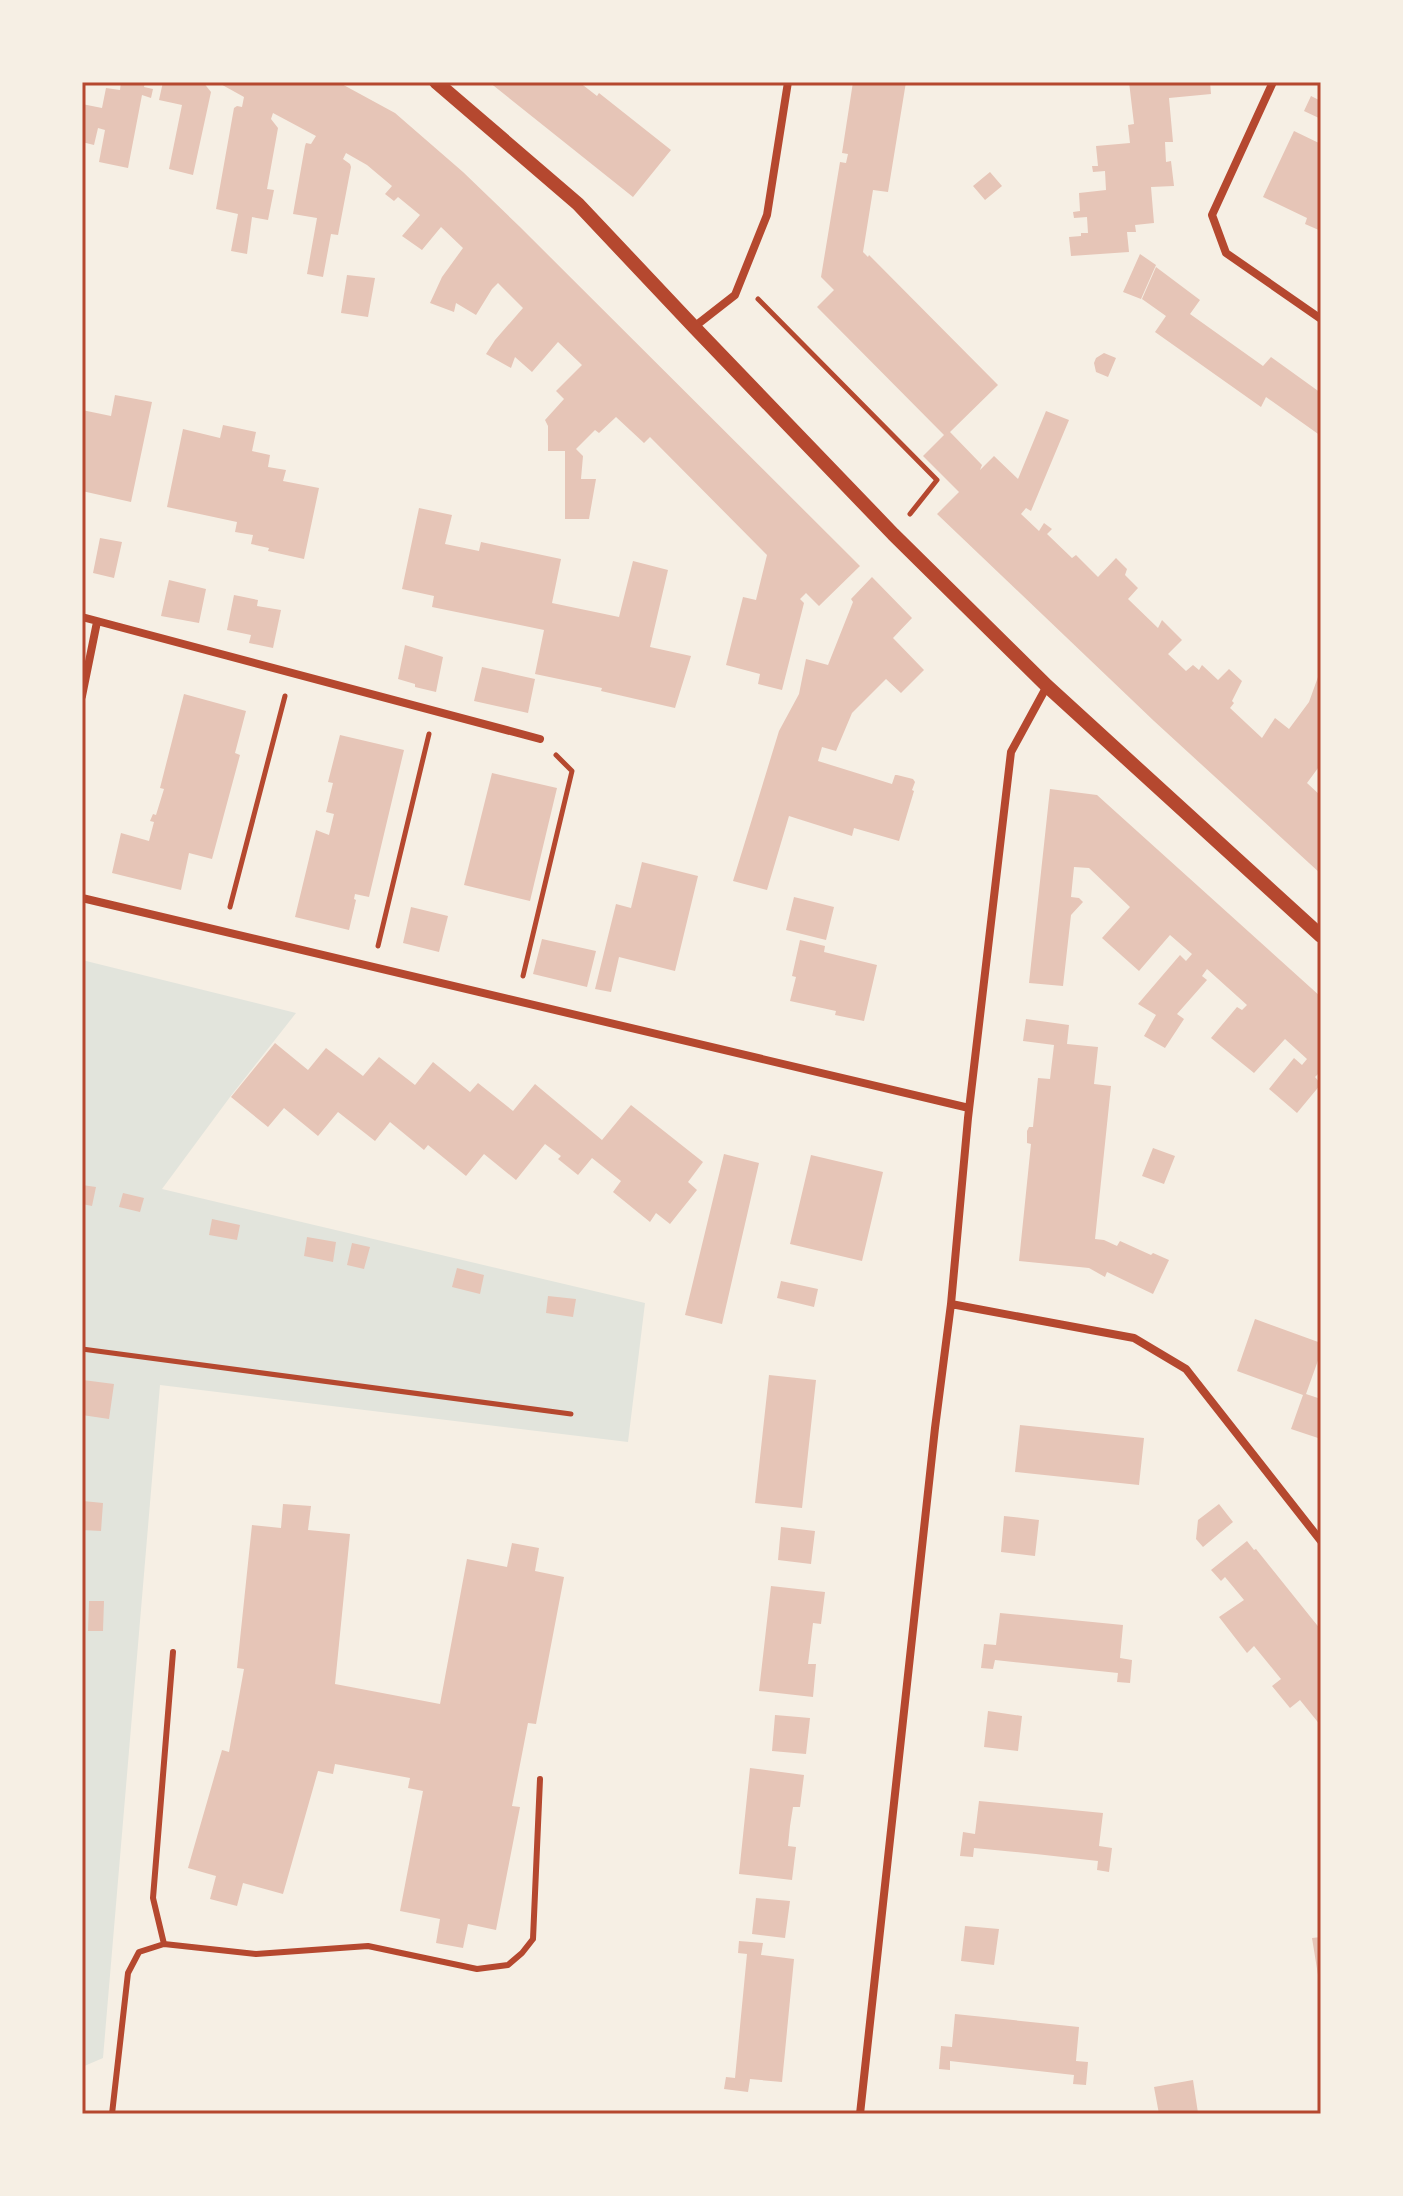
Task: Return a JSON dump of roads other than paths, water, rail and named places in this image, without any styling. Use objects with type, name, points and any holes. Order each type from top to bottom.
[{"type":"street","points":[[436,82],[578,204],[893,534],[1047,686],[1321,936]]},
{"type":"street","points":[[694,327],[735,295],[767,215],[788,82]]},
{"type":"street","points":[[1273,82],[1212,215],[1226,253],[1321,319]]},
{"type":"street","points":[[82,617],[540,739]]},
{"type":"street","points":[[82,696],[97,622]]},
{"type":"street","points":[[860,2114],[951,1304],[969,1108],[1011,752],[1047,686]]},
{"type":"street","points":[[82,898],[969,1108]]},
{"type":"street","points":[[951,1304],[1134,1338],[1186,1369],[1321,1541]]},
{"type":"lane","points":[[164,1944],[153,1898],[173,1652]]},
{"type":"lane","points":[[112,2114],[128,1973],[139,1952],[164,1944],[256,1954],[368,1946],[477,1969],[508,1965],[533,1939],[540,1779]]}]
